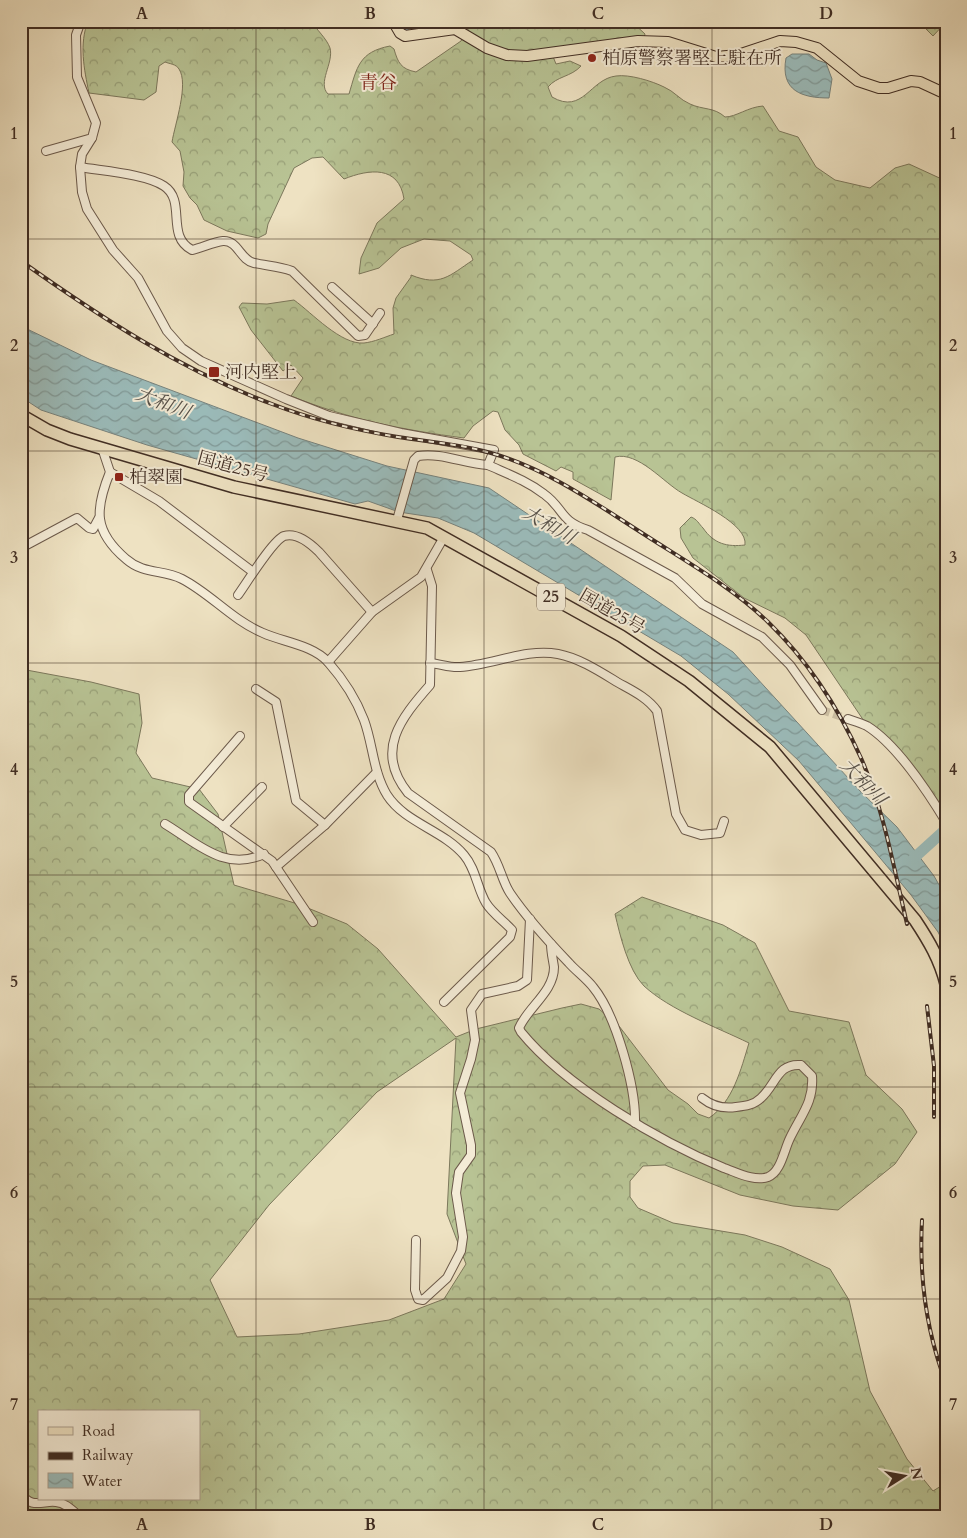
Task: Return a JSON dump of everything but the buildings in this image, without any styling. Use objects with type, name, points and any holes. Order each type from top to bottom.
[{"type":"highway","name":"国道25号","points":[[21,416],[47,430],[234,487],[398,514],[444,537],[621,636],[689,681],[770,747],[915,920],[932,946],[942,968],[946,984]]},
{"type":"main road","points":[[393,21],[400,33],[405,36],[455,29],[487,48],[507,55],[527,56],[638,41],[668,42],[716,57],[738,55],[780,41],[796,42],[817,48],[858,81],[879,88],[888,88],[911,81],[920,82],[946,94]]},
{"type":"street","points":[[82,21],[76,35],[77,77],[96,122],[92,138],[82,154],[80,167],[82,192],[96,225],[112,250],[138,278],[167,331],[182,348],[201,361],[329,416],[401,433],[494,450],[488,466]]},
{"type":"street","points":[[46,151],[92,138]]},
{"type":"street","points":[[80,167],[135,176],[165,186],[174,199],[178,235],[183,246],[192,250],[223,241],[233,244],[252,263],[279,266],[292,271],[358,336],[365,336],[380,313]]},
{"type":"street","points":[[332,287],[373,324]]},
{"type":"street","points":[[102,448],[110,472],[102,493],[99,518],[100,525],[115,548],[139,568],[181,578],[246,625],[298,645],[328,662],[352,695],[365,721],[377,772],[388,796],[398,807],[450,842],[464,856],[472,867],[487,904],[512,930],[510,938],[444,1002]]},
{"type":"street","points":[[398,514],[414,460],[418,456],[423,455],[488,466],[524,481],[546,495],[573,525],[588,530],[675,578],[702,604],[762,637],[790,666],[822,710]]},
{"type":"street","points":[[110,472],[159,501],[253,572]]},
{"type":"street","points":[[21,548],[77,518],[93,529],[99,518]]},
{"type":"street","points":[[238,595],[253,572],[279,540],[285,536],[296,536],[314,548],[372,612]]},
{"type":"street","points":[[328,662],[372,612],[421,578],[444,537]]},
{"type":"street","points":[[427,570],[432,582],[430,685],[409,709],[396,729],[392,765],[400,783],[408,793],[491,852],[498,863],[509,892],[551,944],[594,987],[605,1006],[629,1071],[635,1109],[635,1123]]},
{"type":"street","points":[[430,663],[449,667],[462,667],[539,653],[558,654],[575,659],[606,675],[650,702],[657,711],[676,814],[685,830],[701,834],[720,833],[724,821]]},
{"type":"street","points":[[256,688],[276,702],[296,801],[325,825]]},
{"type":"street","points":[[848,719],[866,726],[887,744],[906,764],[946,822]]},
{"type":"street","points":[[240,736],[189,795],[189,802],[272,860],[314,922]]},
{"type":"street","points":[[276,867],[325,825],[377,772]]},
{"type":"street","points":[[223,827],[262,787]]},
{"type":"street","points":[[165,824],[225,860],[251,860],[264,854]]},
{"type":"street","points":[[416,1240],[415,1290],[418,1299],[423,1300],[447,1278],[461,1251],[463,1238],[456,1193],[459,1172],[471,1154],[471,1145],[460,1093],[472,1059],[474,1040],[471,1010],[482,994],[518,986],[527,980],[530,919]]},
{"type":"street","points":[[551,944],[554,967],[549,984],[519,1028],[528,1041],[547,1059],[635,1123],[688,1153],[742,1175],[758,1178],[768,1177],[776,1170],[789,1139],[809,1103],[813,1092],[812,1076],[801,1065],[792,1064],[780,1071],[765,1094],[752,1104],[728,1108],[709,1103],[702,1098]]},
{"type":"street","points":[[21,1493],[24,1498],[41,1505],[56,1502],[62,1504],[80,1517]]},
{"type":"green space","points":[[88,21],[311,21],[330,48],[331,54],[324,84],[325,89],[328,94],[349,94],[357,69],[361,62],[372,52],[390,46],[394,49],[401,65],[416,72],[461,41],[473,21],[631,21],[645,34],[644,38],[550,49],[556,64],[570,61],[581,66],[548,87],[552,97],[571,102],[579,99],[607,79],[616,76],[634,77],[659,85],[686,102],[713,110],[725,117],[763,106],[779,131],[798,137],[816,167],[835,180],[870,188],[895,168],[909,164],[946,181],[946,819],[897,746],[866,724],[806,635],[785,618],[744,598],[693,558],[681,538],[680,528],[691,517],[716,541],[727,545],[745,545],[744,537],[739,529],[720,514],[682,493],[642,463],[624,456],[615,457],[611,500],[573,479],[573,472],[561,467],[556,471],[523,454],[519,445],[505,430],[498,412],[493,411],[473,426],[464,438],[376,423],[333,411],[291,396],[303,378],[291,365],[283,371],[251,330],[239,307],[242,303],[267,304],[294,300],[336,334],[346,339],[364,343],[376,341],[394,334],[393,308],[396,298],[411,275],[430,280],[444,278],[473,260],[471,255],[450,241],[424,239],[401,248],[379,268],[359,274],[361,258],[377,223],[404,199],[401,188],[396,180],[381,172],[363,173],[344,179],[323,157],[312,158],[294,168],[268,224],[266,234],[258,238],[227,231],[204,220],[197,205],[183,186],[184,172],[180,151],[172,142],[183,84],[178,67],[165,62],[159,66],[156,92],[144,100],[89,93],[83,48]]},
{"type":"green space","points":[[918,21],[946,21],[946,22],[933,36]]},
{"type":"green space","points":[[21,669],[91,682],[139,694],[142,723],[136,753],[152,778],[199,789],[218,814],[234,885],[298,904],[347,924],[378,949],[456,1037],[476,1029],[581,1004],[599,1009],[619,1026],[668,1090],[688,1104],[698,1114],[709,1118],[730,1094],[749,1043],[694,1018],[667,1003],[644,986],[638,979],[625,952],[615,914],[642,897],[723,925],[755,943],[789,1011],[849,1022],[866,1075],[902,1109],[917,1132],[895,1164],[838,1210],[793,1206],[740,1195],[665,1165],[643,1166],[630,1181],[630,1197],[638,1208],[673,1223],[745,1235],[782,1247],[830,1269],[849,1300],[870,1391],[907,1459],[933,1491],[946,1483],[946,1517],[21,1517]],"holes":[[[456,1038],[447,1214],[466,1264],[444,1299],[389,1320],[299,1334],[237,1337],[210,1280],[269,1205],[377,1092]]]},
{"type":"water","points":[[396,21],[423,21],[408,26],[410,34],[408,35]]},
{"type":"water","points":[[792,54],[809,54],[817,60],[826,63],[832,79],[829,98],[802,94],[790,85],[786,78],[785,69],[786,58]]},
{"type":"water","name":"大和川","points":[[21,326],[91,360],[298,438],[387,466],[489,488],[733,652],[860,791],[897,827],[934,876],[946,897],[946,948],[938,932],[911,895],[799,761],[728,694],[681,656],[474,533],[438,518],[399,512],[368,501],[355,504],[147,445],[41,410],[21,397]]},
{"type":"waterway","points":[[914,858],[946,829]]},
{"type":"tunnel","points":[[822,710],[848,719]]},
{"type":"railway","points":[[21,261],[111,322],[173,359],[238,390],[287,410],[335,424],[382,434],[480,450],[532,468],[588,499],[708,575],[739,597],[768,622],[796,652],[821,686],[843,721],[861,758],[876,798],[907,924]]},
{"type":"railway","points":[[927,1006],[934,1066],[934,1117]]},
{"type":"railway","points":[[922,1220],[921,1241],[925,1303],[933,1343],[946,1383]]},
{"type":"place","name":"柏原警察署堅上駐在所","points":[[592,58]]},
{"type":"place","name":"河内堅上","points":[[214,372]]},
{"type":"place","name":"柏翠園","points":[[119,477]]},
{"type":"district","name":"青谷","points":[[378,83]]}]
